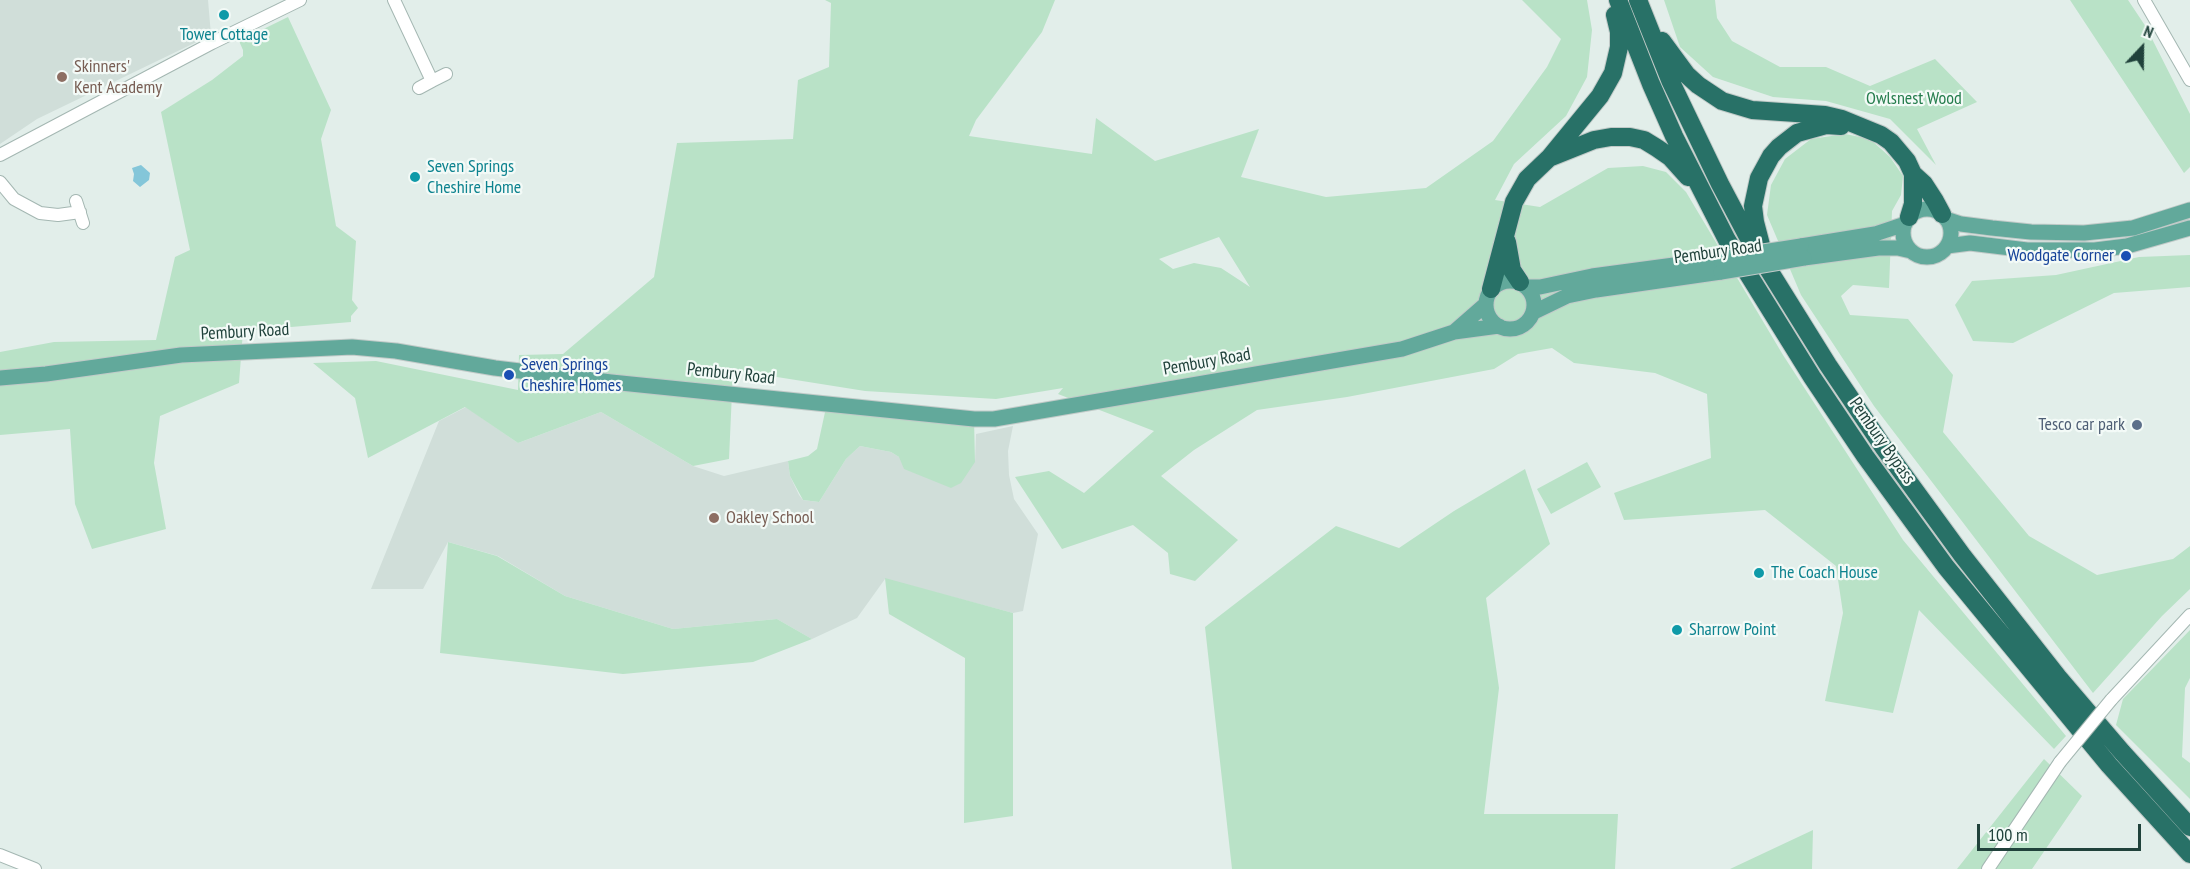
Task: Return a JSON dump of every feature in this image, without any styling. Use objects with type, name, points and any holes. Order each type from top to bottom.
[{"type":"highway","points":[[1489,297],[1514,202],[1539,167],[1600,96],[1613,73],[1619,47],[1619,32],[1613,0]]},
{"type":"highway","name":"Pembury Bypass","points":[[1618,0],[1656,94],[1727,240],[1812,377],[1865,456],[1946,567],[2103,758],[2190,854]]},
{"type":"highway","points":[[1640,6],[1687,75],[1698,85],[1722,100],[1752,110],[1825,115],[1872,130],[1891,142],[1907,161],[1913,174],[1924,184],[1944,217]]},
{"type":"highway","name":"Pembury Bypass","points":[[1640,6],[1692,128],[1742,225],[1827,365],[1962,555],[2058,677],[2190,827]]},
{"type":"highway","points":[[1774,279],[1758,236],[1753,206],[1757,184],[1765,167],[1779,147],[1797,133],[1826,125],[1858,125]]},
{"type":"highway","points":[[1549,158],[1594,140],[1630,136],[1644,140],[1664,152],[1702,191]]},
{"type":"highway","points":[[1907,221],[1913,204],[1913,174]]},
{"type":"highway","points":[[1506,232],[1512,270],[1523,285]]},
{"type":"main road","points":[[2190,210],[2133,228],[2084,233],[2031,232],[1961,224],[1934,210],[1925,210],[1916,212],[1907,221],[1904,239],[1911,251],[1920,256],[1929,257],[1936,255],[1947,246],[1970,243],[2027,250],[2095,250],[2127,246],[2190,228]]},
{"type":"main road","points":[[1944,217],[1951,232],[1947,246]]},
{"type":"main road","name":"Pembury Road","points":[[1534,312],[1567,296],[1720,265],[1803,252],[1875,234],[1907,221]]},
{"type":"main road","name":"Pembury Road","points":[[1803,252],[1878,248],[1898,248],[1911,251]]},
{"type":"main road","name":"Pembury Road","points":[[1523,285],[1549,286],[1602,274],[1720,265]]},
{"type":"main road","points":[[1504,281],[1523,285],[1534,299],[1534,312],[1523,325],[1516,328],[1499,326],[1489,317],[1489,297],[1504,281]]},
{"type":"main road","name":"Pembury Road","points":[[1454,332],[1489,297]]},
{"type":"main road","name":"Pembury Road","points":[[0,378],[46,374],[181,355],[352,347],[396,351],[495,368],[611,382],[994,419],[1402,349],[1454,332],[1499,326]]},
{"type":"street","points":[[0,155],[272,6],[300,0]]},
{"type":"street","points":[[393,0],[432,81]]},
{"type":"street","points":[[2144,0],[2190,80]]},
{"type":"street","points":[[419,88],[446,74]]},
{"type":"street","points":[[0,182],[14,199],[40,213],[58,215],[80,212]]},
{"type":"street","points":[[1988,869],[1997,852],[2060,762],[2110,700],[2190,615]]},
{"type":"street","points":[[0,855],[35,869]]},
{"type":"shaded area","name":"Skinners' Kent Academy","points":[[0,0],[208,0],[211,35],[37,119],[0,144]]},
{"type":"shaded area","name":"Oakley School","points":[[466,407],[518,443],[601,412],[693,466],[724,476],[788,461],[790,476],[799,495],[803,500],[819,502],[846,459],[860,446],[891,452],[899,457],[975,462],[976,434],[1013,426],[1008,451],[1009,475],[1014,499],[1038,534],[1023,611],[1013,613],[885,579],[857,618],[812,639],[777,619],[673,629],[565,596],[498,556],[448,542],[423,589],[371,589],[439,421]]},
{"type":"green space","points":[[825,0],[1055,0],[1042,32],[976,120],[969,136],[1092,154],[1096,118],[1155,161],[1259,129],[1241,177],[1326,197],[1426,188],[1493,141],[1547,67],[1561,39],[1522,0],[1587,0],[1592,30],[1587,77],[1566,116],[1514,164],[1495,200],[1540,207],[1608,168],[1643,166],[1666,172],[1686,192],[1783,355],[1903,540],[2066,736],[2054,749],[1919,610],[1893,713],[1825,701],[1843,613],[1836,566],[1765,510],[1624,520],[1614,493],[1711,458],[1707,394],[1655,373],[1574,363],[1552,348],[1518,354],[1494,369],[1347,397],[1257,410],[1194,450],[1161,476],[1238,540],[1195,581],[1170,574],[1168,553],[1133,525],[1062,549],[1015,477],[1049,471],[1084,493],[1154,431],[1058,394],[1063,388],[996,399],[865,391],[733,370],[729,459],[693,466],[601,412],[518,443],[465,407],[368,458],[355,398],[313,363],[376,361],[518,390],[519,355],[563,354],[654,277],[677,143],[793,139],[798,80],[829,67],[831,3]],"holes":[[[1219,237],[1250,287],[1221,268],[1194,263],[1173,269],[1159,259]]]},
{"type":"green space","name":"Owlsnest Wood","points":[[1664,0],[1715,0],[1717,18],[1732,41],[1780,67],[1826,67],[1870,86],[1935,59],[1977,102],[1917,129],[1936,165],[1890,119],[1826,101],[1773,97],[1713,77],[1680,47]]},
{"type":"green space","points":[[2070,0],[2128,0],[2146,27],[2190,114],[2190,167],[2184,173]]},
{"type":"green space","points":[[288,17],[331,110],[321,139],[336,226],[356,241],[352,300],[358,308],[351,316],[351,322],[243,331],[239,383],[160,416],[154,463],[166,529],[92,549],[75,504],[70,429],[0,435],[0,352],[54,342],[156,340],[175,257],[190,250],[161,112],[212,80],[243,56],[239,41]]},
{"type":"green space","points":[[1845,134],[1870,139],[1890,157],[1903,176],[1901,195],[1892,211],[1889,288],[1853,285],[1841,296],[1850,315],[1908,319],[1953,375],[1943,432],[2029,536],[2097,575],[2173,559],[2190,546],[2190,589],[2162,616],[2093,693],[1874,406],[1801,295],[1767,215],[1771,185],[1785,159],[1811,139]]},
{"type":"green space","points":[[2190,255],[2190,287],[2114,293],[2013,343],[1973,341],[1955,305],[1972,281],[2056,275],[2139,257]]},
{"type":"green space","points":[[827,403],[974,419],[975,462],[961,483],[951,488],[904,469],[899,457],[891,452],[860,446],[846,459],[819,502],[803,500],[790,476],[788,461],[808,456],[817,449]]},
{"type":"green space","points":[[1587,462],[1601,487],[1551,514],[1537,489]]},
{"type":"green space","points":[[1525,469],[1550,544],[1486,598],[1499,688],[1484,814],[1618,814],[1615,869],[1232,869],[1205,627],[1336,526],[1399,548],[1454,511]]},
{"type":"green space","points":[[448,542],[497,556],[565,596],[673,629],[777,619],[812,639],[753,662],[623,674],[440,653]]},
{"type":"green space","points":[[885,578],[1013,613],[1013,816],[964,823],[965,658],[889,614]]},
{"type":"green space","points":[[2190,630],[2190,678],[2185,688],[2182,757],[2190,763],[2190,799],[2116,725],[2123,699]]},
{"type":"green space","points":[[2044,759],[2082,796],[2032,869],[1957,869]]},
{"type":"green space","points":[[1813,830],[1812,869],[1730,869]]},
{"type":"water","points":[[141,165],[150,173],[149,180],[140,187],[133,181],[132,168]]},
{"type":"place","name":"Tower Cottage","points":[[224,15]]},
{"type":"place","name":"Skinners' Kent Academy","points":[[62,77]]},
{"type":"place","name":"Seven Springs Cheshire Home","points":[[415,177]]},
{"type":"place","name":"Woodgate Corner","points":[[2126,256]]},
{"type":"place","name":"Seven Springs Cheshire Homes","points":[[509,375]]},
{"type":"place","name":"Tesco car park","points":[[2137,425]]},
{"type":"place","name":"Oakley School","points":[[714,518]]},
{"type":"place","name":"The Coach House","points":[[1759,573]]},
{"type":"place","name":"Sharrow Point","points":[[1677,630]]}]
